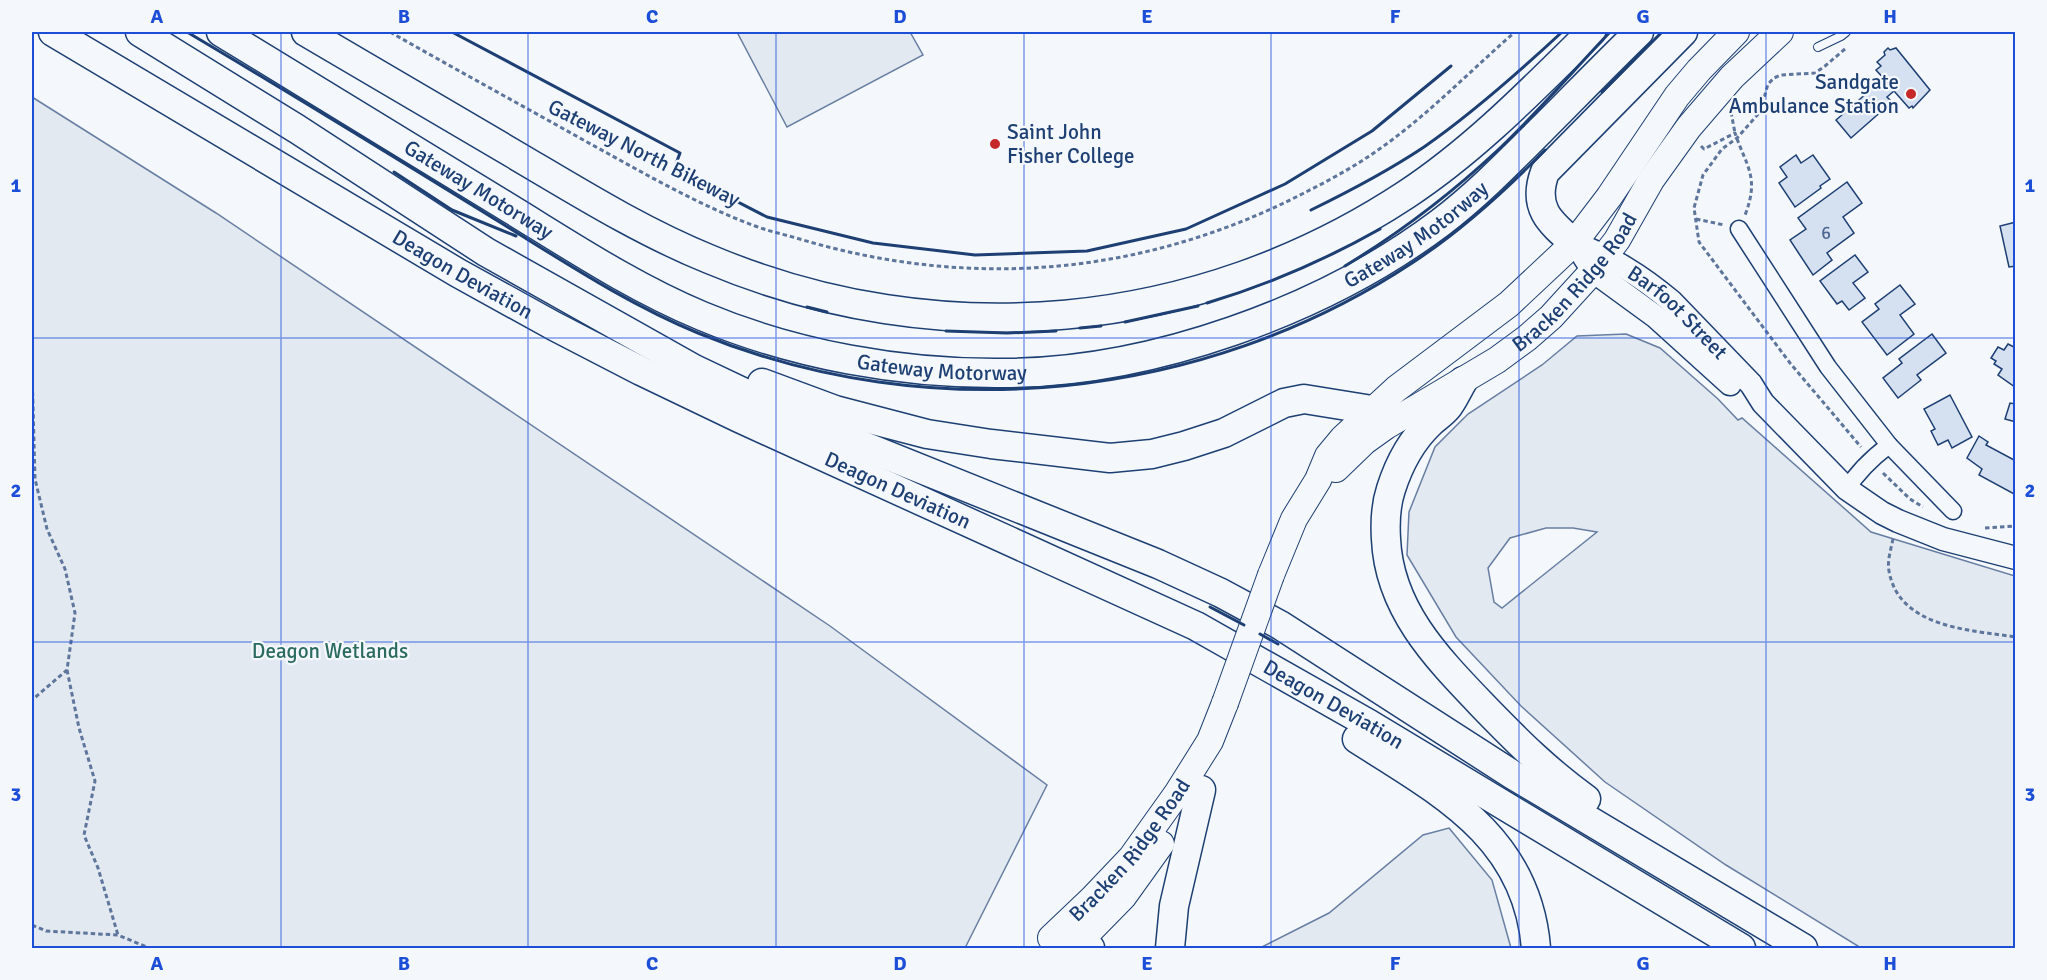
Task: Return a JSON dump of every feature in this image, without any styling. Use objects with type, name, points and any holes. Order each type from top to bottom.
[{"type":"highway","name":"Deagon Deviation","points":[[53,32],[447,267],[554,326],[641,371],[749,422],[1196,626],[1370,724],[1741,948]]},
{"type":"highway","name":"Deagon Deviation","points":[[140,32],[297,129],[486,252],[693,369],[814,426],[1158,564],[1221,593],[1280,625],[1513,775],[1803,948]]},
{"type":"highway","name":"Gateway Motorway","points":[[221,32],[555,236],[656,295],[701,316],[752,335],[839,357],[919,369],[1006,374],[1077,368],[1157,353],[1190,344],[1244,328],[1312,299],[1371,268],[1433,228],[1473,195],[1639,32]]},
{"type":"highway","name":"Gateway Motorway","points":[[306,32],[562,182],[708,259],[781,285],[860,306],[932,316],[990,319],[1059,317],[1122,309],[1198,291],[1265,268],[1330,239],[1407,194],[1473,144],[1591,32]]},
{"type":"highway","points":[[1574,243],[1556,227],[1545,212],[1540,200],[1539,187],[1545,172],[1683,32]]},
{"type":"highway","points":[[693,369],[729,369],[836,410],[927,434],[1110,458],[1152,454],[1184,446],[1224,433],[1284,403],[1304,399],[1372,410]]},
{"type":"highway","points":[[1463,381],[1447,408],[1422,432],[1402,459],[1390,492],[1385,526],[1387,555],[1401,601],[1422,638],[1445,666],[1531,756],[1576,792],[1628,826],[1651,858]]},
{"type":"highway","points":[[1290,678],[1308,707],[1455,804],[1497,844],[1511,864],[1522,886],[1531,912],[1536,948]]},
{"type":"highway","points":[[1170,948],[1174,906],[1201,790]]},
{"type":"main road","name":"Bracken Ridge Road","points":[[1066,942],[1173,800],[1210,741],[1271,574],[1294,519],[1318,480],[1328,456],[1372,410],[1433,360],[1509,304],[1574,243],[1609,198],[1677,96],[1736,32]]},
{"type":"main road","name":"Bracken Ridge Road","points":[[1318,480],[1339,467],[1365,441],[1386,426],[1463,381],[1527,338],[1551,317],[1600,263],[1617,240],[1656,173],[1689,127],[1732,77],[1780,32]]},
{"type":"main road","name":"Bracken Ridge Road","points":[[1066,942],[1123,897],[1155,854],[1189,799],[1201,790],[1208,765],[1210,741]]},
{"type":"street","points":[[1739,229],[1828,368],[1889,445],[1953,511]]},
{"type":"street","name":"Barfoot Street","points":[[1574,243],[1600,263],[1742,395],[1763,403],[1847,489],[1882,513],[1943,539],[2016,558]]},
{"type":"street","points":[[1847,489],[1870,459],[1889,445]]},
{"type":"lane","points":[[1818,47],[1846,32]]},
{"type":"path","name":"Gateway North Bikeway","points":[[390,32],[647,175],[700,203],[757,227],[847,253],[939,267],[1000,269],[1067,266],[1113,259],[1215,233],[1271,210],[1325,182],[1378,150],[1515,32]]},
{"type":"path","points":[[1850,43],[1838,56],[1815,72],[1793,73],[1774,78],[1768,84],[1760,112],[1737,138],[1722,149],[1703,176],[1694,208],[1699,242],[1790,363],[1860,446]]},
{"type":"path","points":[[1696,219],[1739,229],[1749,205],[1752,175],[1737,138],[1730,110],[1723,120]]},
{"type":"path","points":[[1701,146],[1704,149],[1735,132]]},
{"type":"path","points":[[32,369],[35,479],[48,529],[65,569],[75,613],[67,670],[79,728],[95,781],[84,835],[98,868],[118,935]]},
{"type":"path","points":[[1879,469],[1910,499]]},
{"type":"path","points":[[1893,535],[1888,569],[1894,592],[1920,616],[1950,627],[2016,636]]},
{"type":"path","points":[[32,700],[67,670]]},
{"type":"path","points":[[32,925],[46,931],[118,935],[149,948]]},
{"type":"green space","points":[[737,32],[910,32],[923,55],[787,127]]},
{"type":"green space","name":"Deagon Wetlands","points":[[32,97],[216,213],[830,626],[1047,785],[965,948],[32,948]]},
{"type":"green space","points":[[1626,334],[1660,348],[1718,399],[1738,420],[1742,418],[1871,532],[2015,576],[2015,948],[1861,948],[1726,865],[1605,782],[1521,706],[1456,637],[1407,555],[1409,512],[1435,447],[1468,414],[1542,365],[1577,336]],"holes":[[[1546,528],[1573,528],[1597,532],[1502,608],[1494,602],[1488,568],[1510,538]]]},
{"type":"green space","points":[[1449,828],[1492,880],[1511,948],[1260,948],[1329,913],[1423,835]]},
{"type":"building","name":"Sandgate Ambulance Station","points":[[1888,48],[1890,50],[1896,48],[1930,90],[1913,108],[1912,106],[1909,108],[1894,91],[1887,97],[1892,102],[1851,138],[1836,120],[1876,85],[1880,90],[1888,83],[1876,70],[1881,66],[1877,62],[1885,55],[1884,52]]},
{"type":"building","points":[[1796,155],[1801,163],[1813,155],[1830,179],[1795,207],[1779,183],[1787,177],[1780,167]]},
{"type":"building","points":[[1847,182],[1862,203],[1843,217],[1854,233],[1827,253],[1832,260],[1813,275],[1790,240],[1806,229],[1798,218]]},
{"type":"building","points":[[2016,222],[2016,266],[2009,267],[2000,226]]},
{"type":"building","points":[[1855,255],[1868,272],[1853,283],[1865,298],[1849,310],[1842,301],[1837,304],[1820,281]]},
{"type":"building","points":[[1900,285],[1915,304],[1900,315],[1914,334],[1887,355],[1862,322],[1879,309],[1875,304]]},
{"type":"building","points":[[1932,334],[1946,353],[1917,375],[1921,380],[1898,398],[1883,378],[1902,363],[1899,359]]},
{"type":"building","points":[[2008,344],[2016,348],[2015,387],[1998,375],[2002,369],[1994,364],[1996,361],[1991,358],[1998,347],[2004,350]]},
{"type":"building","points":[[1950,395],[1972,437],[1952,448],[1948,440],[1938,445],[1931,431],[1935,429],[1924,409]]},
{"type":"building","points":[[2016,402],[2016,422],[2005,419],[2010,403],[2015,404]]},
{"type":"building","points":[[1979,436],[1988,442],[1986,445],[2016,461],[2016,495],[1979,475],[1982,469],[1967,458]]},
{"type":"wall","points":[[187,32],[568,264],[645,308],[698,333],[787,363],[878,382],[971,389],[1064,386],[1156,371],[1245,346],[1331,310],[1412,263],[1482,210],[1545,150]]},
{"type":"wall","points":[[452,32],[680,153],[674,169],[767,217],[873,243],[975,255],[1087,251],[1186,229],[1285,184],[1372,131],[1451,66]]},
{"type":"wall","points":[[1311,210],[1369,180],[1424,147],[1495,92],[1562,32]]},
{"type":"wall","points":[[1345,266],[1406,226],[1481,165],[1528,121],[1610,32]]},
{"type":"wall","points":[[1602,92],[1662,32]]},
{"type":"wall","points":[[394,172],[452,210],[516,236]]},
{"type":"wall","points":[[1207,303],[1295,271],[1380,229]]},
{"type":"wall","points":[[1125,322],[1198,306]]},
{"type":"wall","points":[[807,307],[827,312]]},
{"type":"wall","points":[[1080,328],[1101,326]]},
{"type":"wall","points":[[946,331],[1007,333],[1056,331]]},
{"type":"wall","points":[[1210,607],[1244,625]]},
{"type":"wall","points":[[1260,634],[1278,644]]},
{"type":"place","name":"Sandgate Ambulance Station","points":[[1911,94]]},
{"type":"place","name":"Saint John Fisher College","points":[[995,144]]}]
